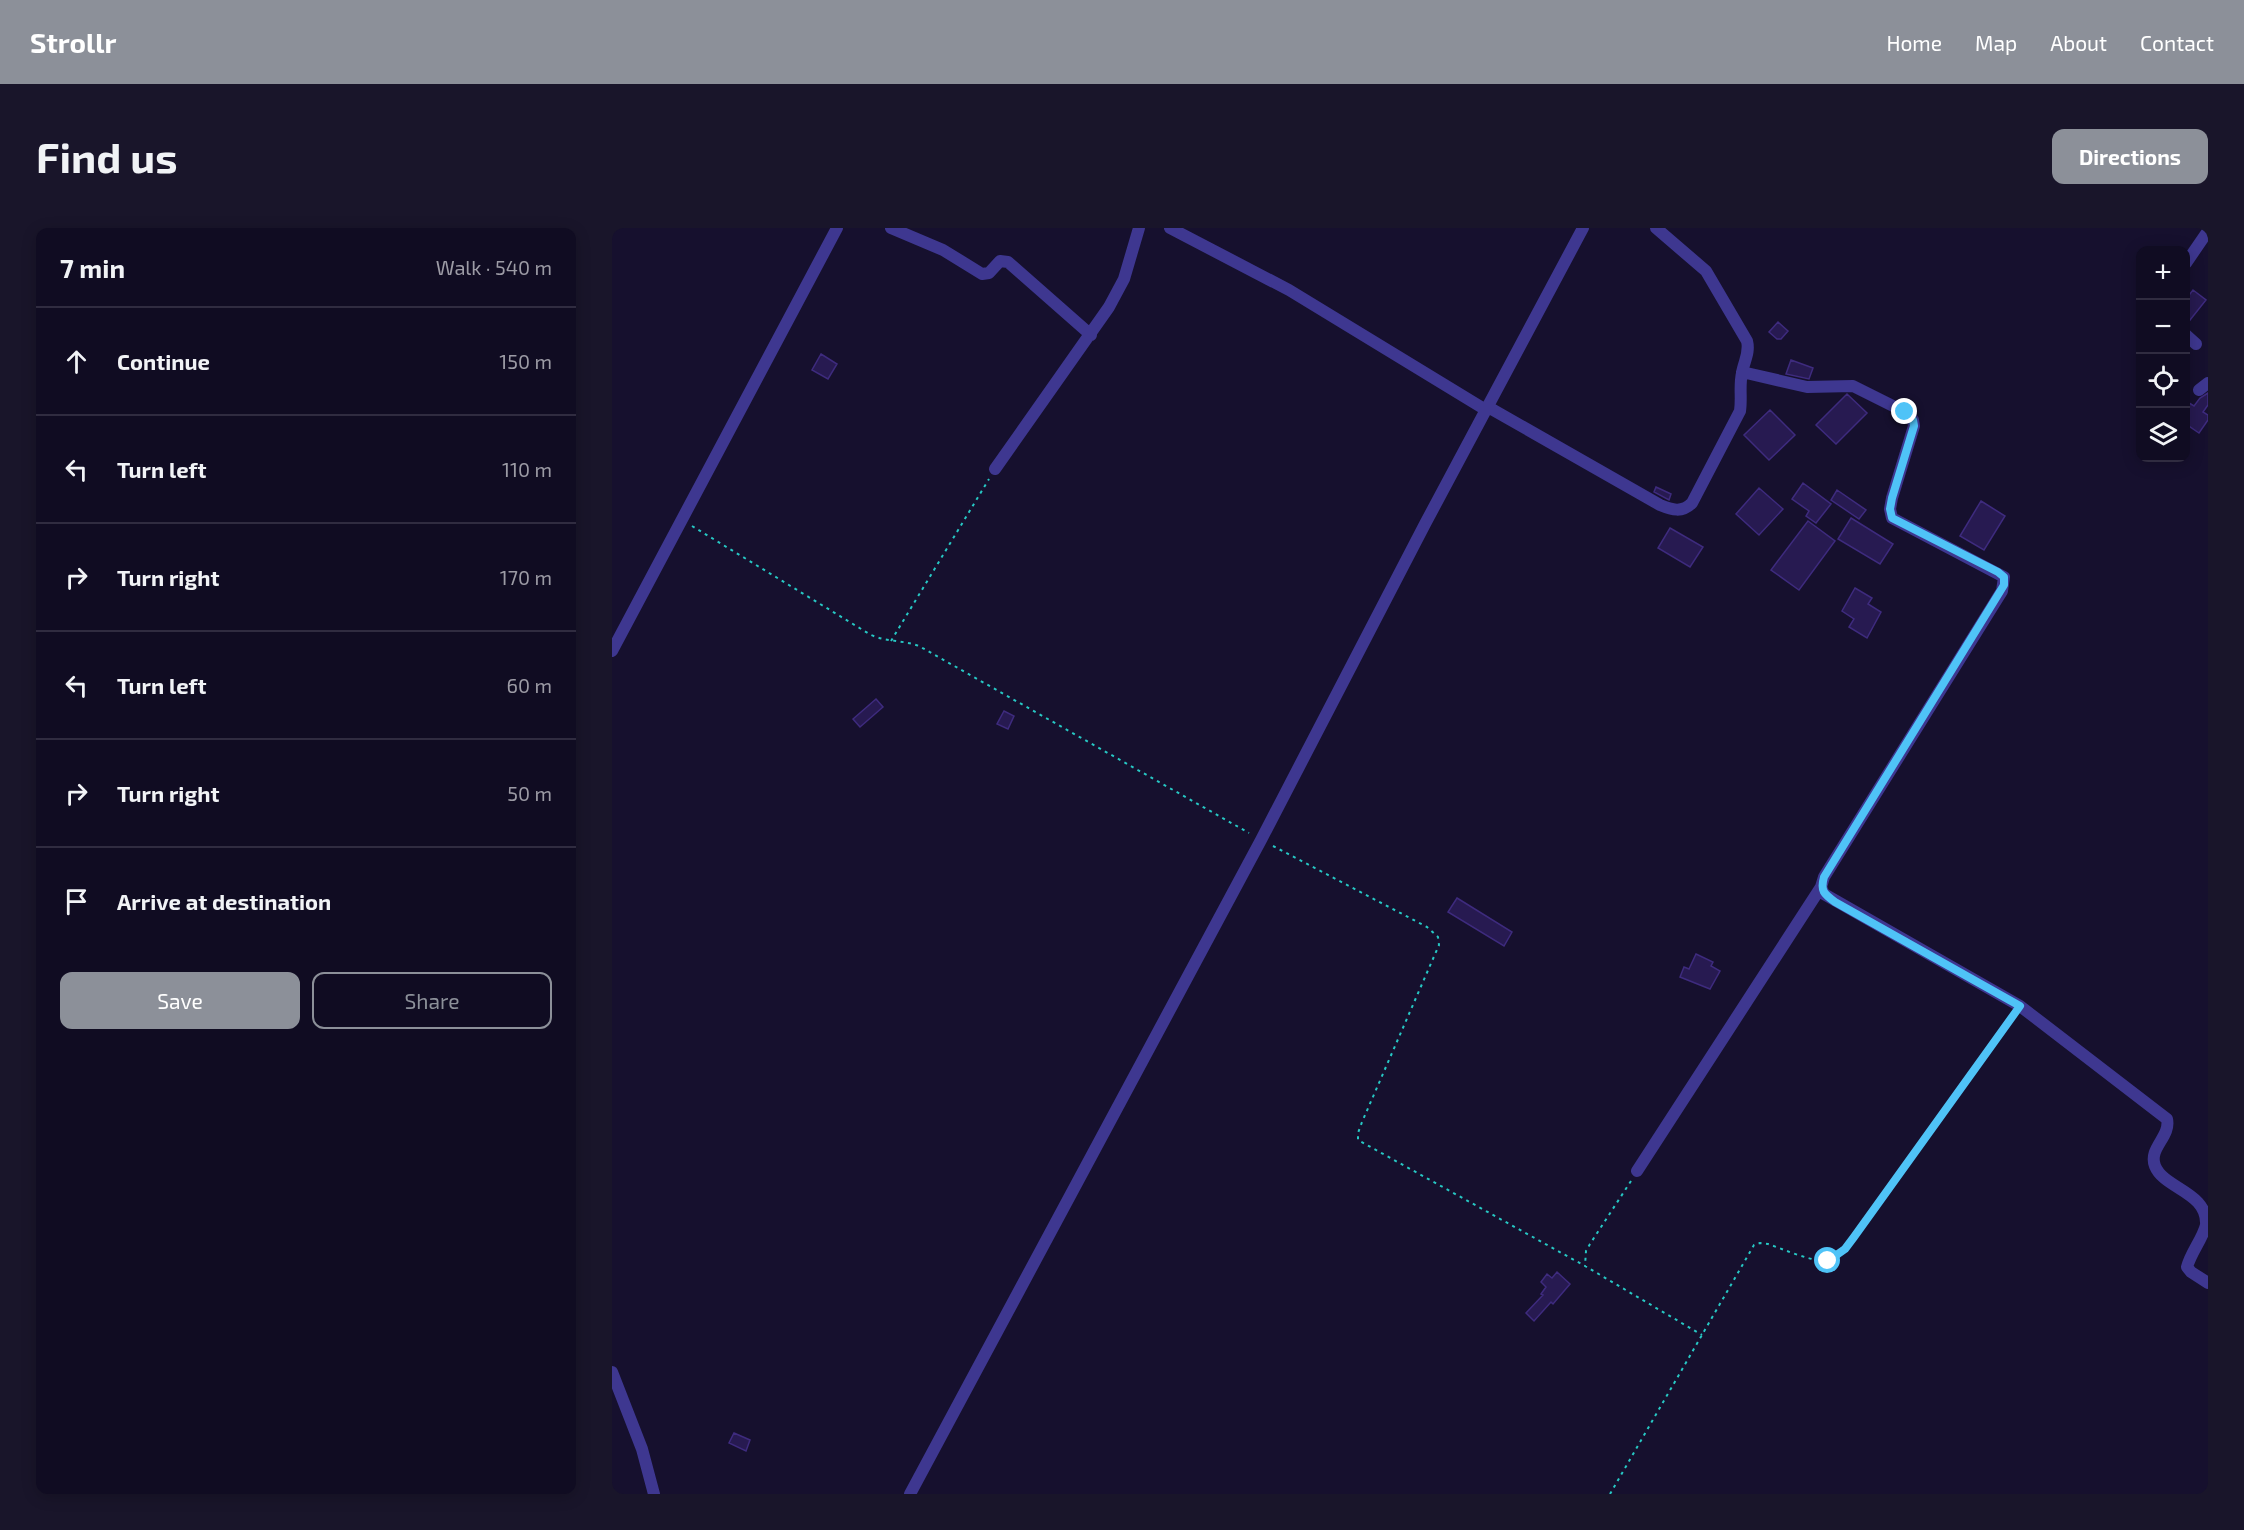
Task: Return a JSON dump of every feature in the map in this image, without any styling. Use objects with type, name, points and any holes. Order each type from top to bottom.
[{"type":"street","points":[[612,651],[638,606],[681,520],[837,228]]},
{"type":"street","points":[[891,228],[943,250],[982,274],[989,273],[1000,261],[1008,262],[1091,335]]},
{"type":"street","points":[[995,469],[1091,335],[1117,292],[1139,228]]},
{"type":"street","points":[[1170,228],[1289,290],[1487,409],[1660,505],[1677,510],[1686,509],[1692,503],[1734,425],[1742,399],[1742,372],[1748,355],[1747,341],[1712,279],[1698,262],[1656,228]]},
{"type":"street","points":[[910,1494],[1261,840],[1583,228]]},
{"type":"street","points":[[2190,257],[2208,231]]},
{"type":"street","points":[[2190,339],[2196,344]]},
{"type":"street","points":[[1637,1171],[1821,887],[1824,877],[2002,591],[2004,577],[1892,518],[1890,509],[1892,498],[1914,426],[1913,420],[1905,412],[1853,386],[1808,387],[1742,372]]},
{"type":"street","points":[[1821,887],[1824,894],[1835,902],[2020,1006],[2167,1119],[2166,1132],[2153,1160],[2162,1175],[2199,1199],[2205,1207],[2208,1214],[2207,1224],[2187,1267],[2208,1283]]},
{"type":"street","points":[[612,1372],[642,1449],[654,1494]]},
{"type":"path","points":[[891,642],[995,469]]},
{"type":"path","points":[[681,520],[871,635],[891,642],[908,642],[919,646],[1261,840],[1427,927],[1438,937],[1439,945],[1362,1122],[1358,1140],[1585,1266],[1703,1335]]},
{"type":"path","points":[[1610,1494],[1754,1245],[1768,1244],[1816,1260],[1828,1261],[1845,1249],[2020,1006]]},
{"type":"path","points":[[1585,1266],[1586,1251],[1637,1171]]},
{"type":"building","points":[[2193,290],[2206,300],[2190,320],[2190,300]]},
{"type":"building","points":[[1778,322],[1788,331],[1781,339],[1777,339],[1769,332]]},
{"type":"building","points":[[821,354],[837,364],[828,379],[812,370]]},
{"type":"building","points":[[1791,360],[1813,368],[1809,379],[1786,374]]},
{"type":"building","points":[[2208,393],[2208,405],[2203,412],[2208,415],[2208,420],[2199,433],[2190,427],[2190,404],[2194,406]]},
{"type":"building","points":[[1847,394],[1867,413],[1836,444],[1816,425]]},
{"type":"building","points":[[1770,410],[1795,435],[1769,460],[1744,435]]},
{"type":"building","points":[[1803,483],[1831,504],[1816,523],[1806,516],[1809,511],[1792,499]]},
{"type":"building","points":[[1656,487],[1671,494],[1669,500],[1654,492]]},
{"type":"building","points":[[1759,488],[1783,509],[1759,535],[1736,514]]},
{"type":"building","points":[[1837,490],[1866,510],[1859,519],[1831,500]]},
{"type":"building","points":[[1981,501],[2005,516],[1984,550],[1960,536]]},
{"type":"building","points":[[1851,518],[1893,544],[1880,564],[1838,539]]},
{"type":"building","points":[[1808,521],[1835,541],[1799,590],[1771,570]]},
{"type":"building","points":[[1670,528],[1703,547],[1690,567],[1658,548]]},
{"type":"building","points":[[1855,588],[1872,598],[1868,604],[1881,612],[1867,638],[1849,627],[1854,619],[1842,611]]},
{"type":"building","points":[[876,699],[883,707],[860,727],[853,719]]},
{"type":"building","points":[[1004,711],[1014,716],[1008,729],[997,724]]},
{"type":"building","points":[[1457,898],[1512,932],[1504,946],[1448,912]]},
{"type":"building","points":[[1696,954],[1713,962],[1711,966],[1720,971],[1710,989],[1680,977],[1684,967],[1689,969]]},
{"type":"building","points":[[1557,1272],[1570,1284],[1534,1321],[1526,1313],[1543,1295],[1541,1294],[1546,1287],[1541,1282],[1547,1274],[1552,1278]]},
{"type":"building","points":[[734,1433],[750,1440],[746,1451],[729,1443]]},
{"type":"route","points":[[1828,1261],[1845,1249],[2020,1006],[1835,902],[1824,894],[1821,887],[1824,877],[2004,585],[2004,577],[1998,572],[1892,518],[1890,509],[1892,498],[1914,426],[1913,420],[1905,412]]}]
